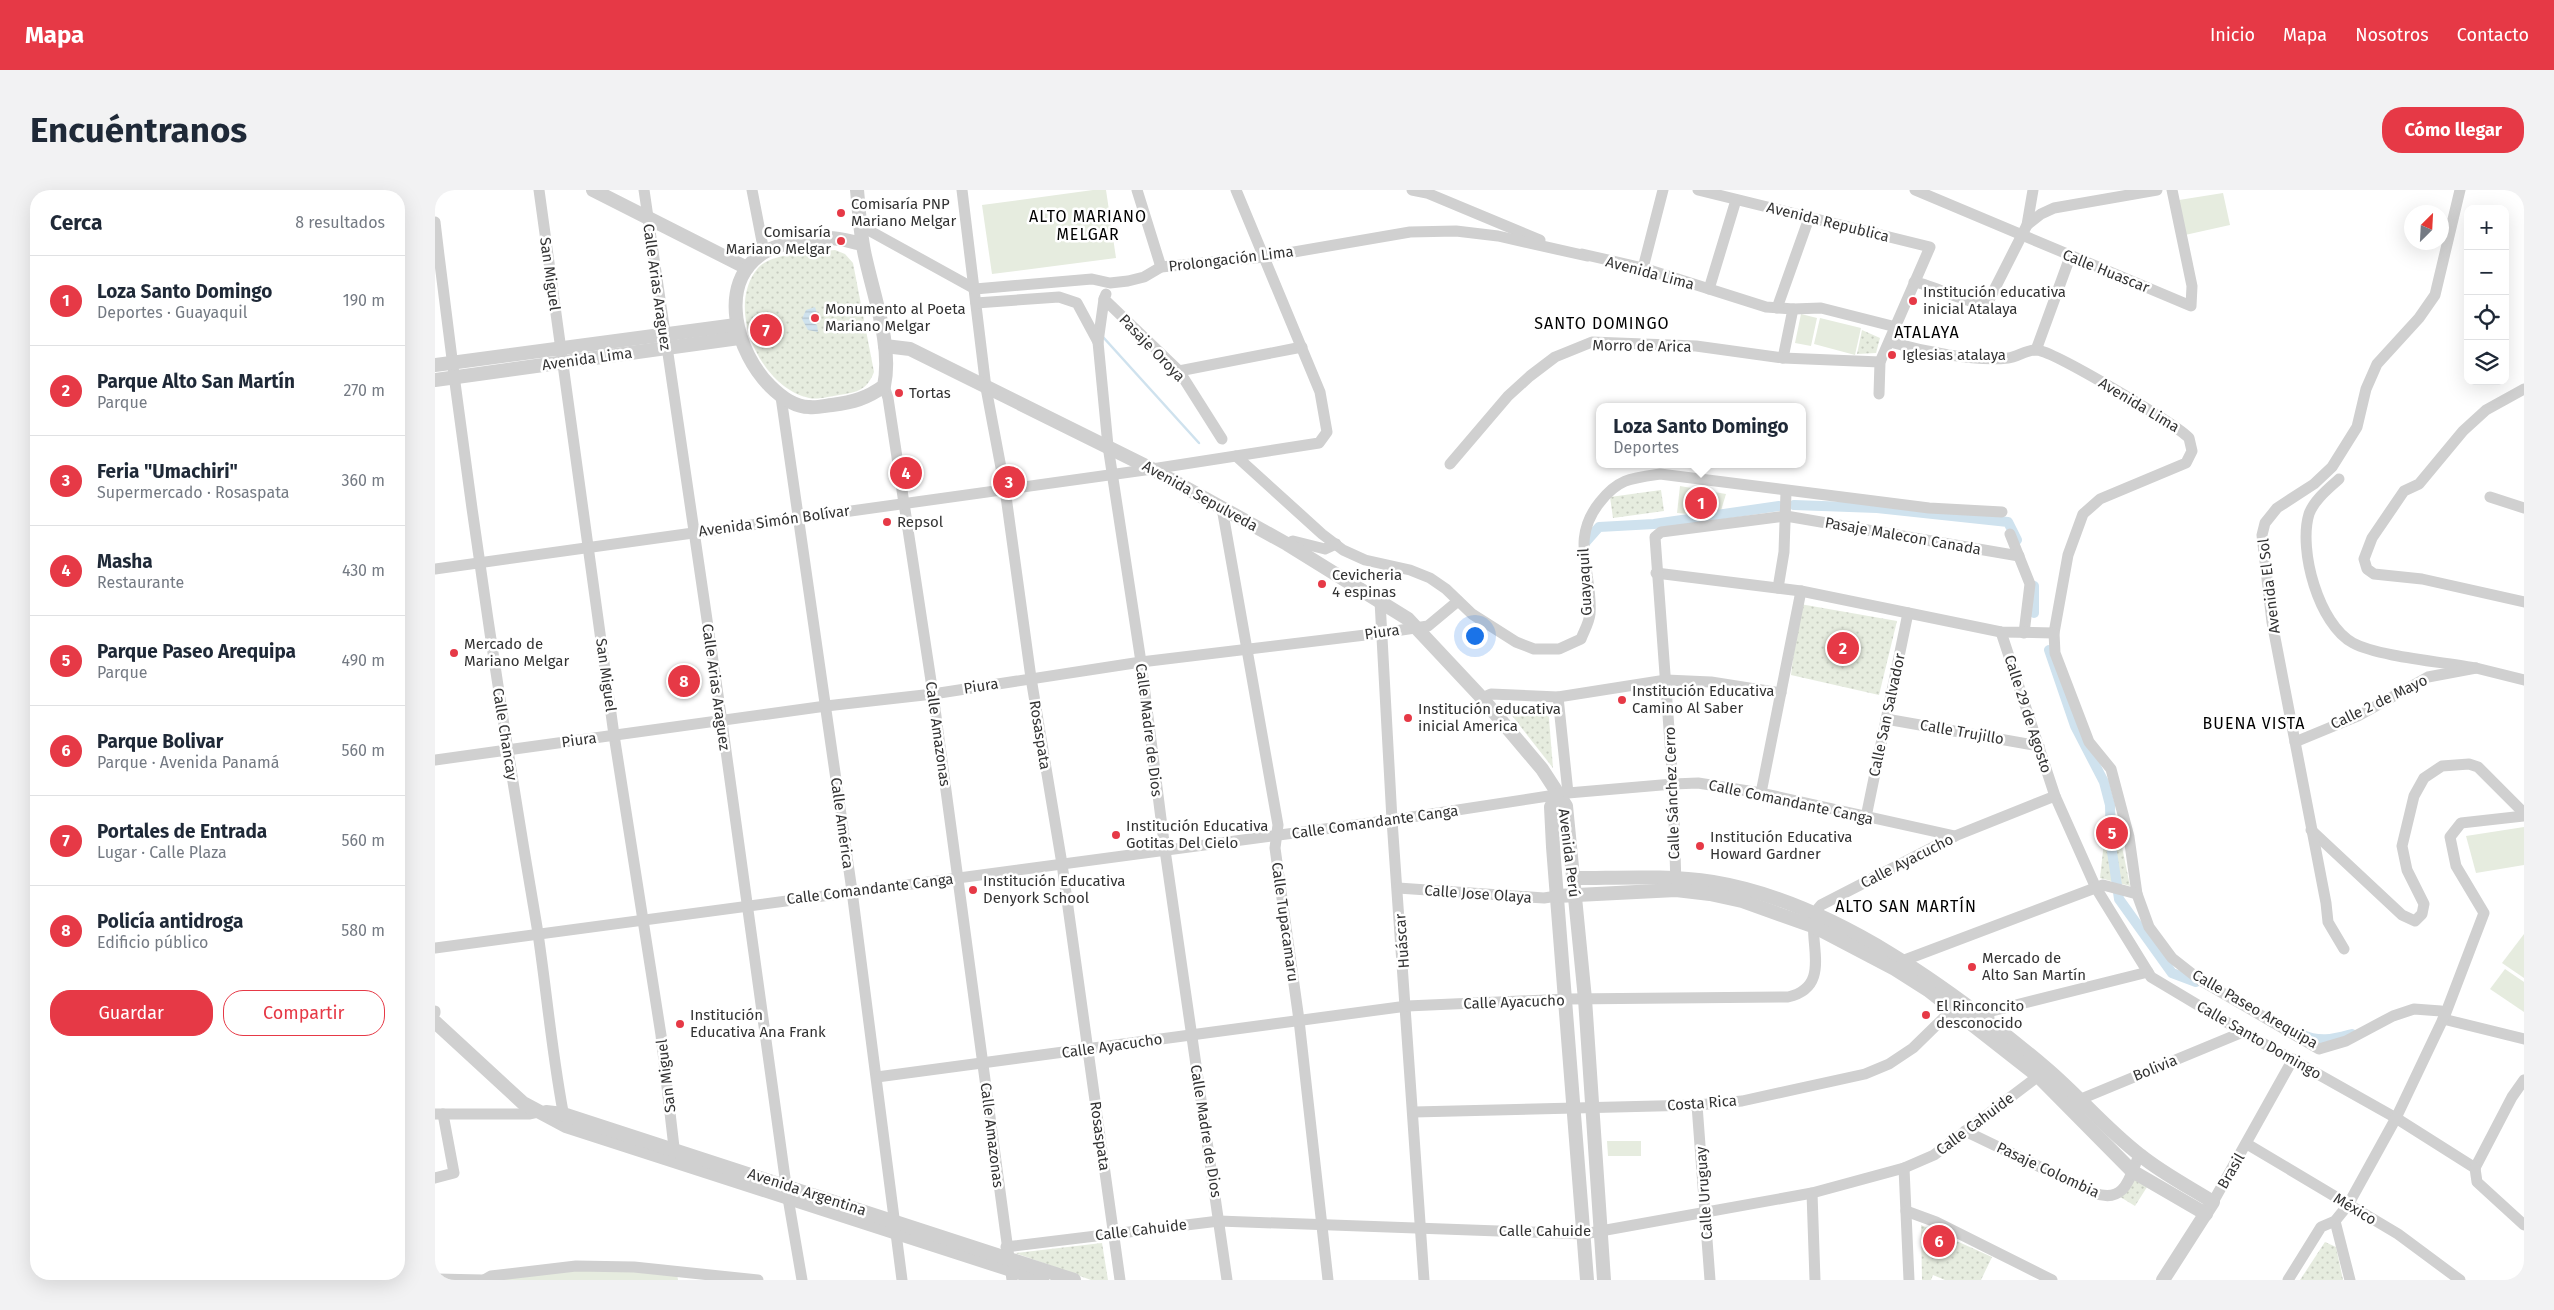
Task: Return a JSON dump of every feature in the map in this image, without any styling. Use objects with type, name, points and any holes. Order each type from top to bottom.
[{"type":"street","name":"San Miguel","points":[[539,190],[614,735],[661,1035],[675,1155]]},
{"type":"street","points":[[593,190],[647,212],[750,265]]},
{"type":"street","points":[[614,190],[647,212]]},
{"type":"street","name":"Calle Arias Araguez","points":[[644,190],[692,533],[722,722],[787,1191],[802,1280]]},
{"type":"street","points":[[752,190],[764,252]]},
{"type":"street","name":"Calle Amazonas","points":[[857,190],[863,244],[885,346],[887,370],[884,386],[888,398],[902,503],[933,694],[1009,1264]]},
{"type":"street","name":"Rosaspata","points":[[962,190],[987,388],[1005,489],[1031,678],[1062,864],[1120,1280]]},
{"type":"street","points":[[1137,190],[1161,267]]},
{"type":"street","points":[[1179,371],[1302,347],[1235,190]]},
{"type":"street","name":"Avenida Lima","points":[[1412,190],[1427,192],[1531,237],[1587,256],[1643,268],[1777,308],[1793,310],[1821,308],[1896,327]]},
{"type":"street","points":[[1643,268],[1663,190]]},
{"type":"street","name":"Avenida Republica","points":[[1698,190],[1930,247],[1914,282]]},
{"type":"street","points":[[1915,190],[2025,230]]},
{"type":"street","points":[[1879,394],[1880,362],[1914,282],[1927,284],[1978,303],[1985,303],[1991,299],[2025,230],[2033,190]]},
{"type":"street","points":[[2025,230],[2041,214],[2054,208],[2157,190]]},
{"type":"street","name":"Calle Huascar","points":[[2025,230],[2071,257],[2191,306],[2192,286],[2172,190]]},
{"type":"street","name":"Avenida El Sol","points":[[2344,948],[2325,914],[2326,903],[2272,622],[2262,535],[2265,522],[2277,508],[2314,484],[2331,466],[2357,427],[2365,389],[2377,364],[2419,318],[2435,295],[2460,190]]},
{"type":"street","points":[[1709,289],[1736,200]]},
{"type":"street","points":[[1777,308],[1809,218]]},
{"type":"street","name":"Calle Chancay","points":[[435,222],[452,363],[507,750],[538,935],[564,1120]]},
{"type":"street","points":[[861,226],[975,289]]},
{"type":"street","name":"Prolongación Lima","points":[[975,289],[1091,279],[1110,283],[1144,277],[1161,267],[1265,257],[1410,232],[1457,231],[1498,236],[1587,256]]},
{"type":"street","points":[[863,244],[829,238],[779,246],[764,252],[750,265],[739,285],[737,331],[748,359],[763,379],[781,396],[809,408],[857,402],[884,386]]},
{"type":"street","points":[[1890,342],[1956,356],[2008,358],[2036,350],[2071,257]]},
{"type":"street","points":[[1104,299],[1110,283]]},
{"type":"street","points":[[976,303],[1059,297],[1077,303],[1098,342]]},
{"type":"street","name":"Calle Madre de Dios","points":[[1104,299],[1098,342],[1108,446],[1141,662],[1165,850],[1227,1280]]},
{"type":"street","name":"Pasaje Oroya","points":[[1104,299],[1179,371],[1223,439]]},
{"type":"street","points":[[1783,358],[1793,310]]},
{"type":"street","name":"Avenida Lima","points":[[435,380],[562,355],[737,331]]},
{"type":"street","name":"Morro de Arica","points":[[1450,464],[1508,396],[1530,376],[1555,357],[1592,342],[1696,346],[1783,358],[1880,362]]},
{"type":"street","name":"Avenida Sepulveda","points":[[885,346],[910,349],[1108,446],[1287,544],[1380,601],[1418,627],[1482,698],[1563,794]]},
{"type":"street","name":"Avenida Simón Bolívar","points":[[435,569],[588,549],[797,517],[1315,445],[1323,440],[1327,432],[1321,392],[1302,347]]},
{"type":"street","name":"Avenida Lima","points":[[2036,350],[2061,358],[2185,434],[2189,438],[2192,451],[2186,463],[2181,466],[2100,499],[2083,514],[2068,556],[2054,633]]},
{"type":"street","name":"Avenida Lima","points":[[435,366],[452,363],[562,355]]},
{"type":"street","points":[[2524,389],[2486,410],[2463,431],[2419,484],[2404,491],[2372,538],[2364,559],[2367,569],[2374,574],[2422,579],[2524,602]]},
{"type":"street","name":"Calle América","points":[[781,396],[852,891],[897,1227],[902,1280]]},
{"type":"street","name":"Guayaquil","points":[[1235,456],[1336,544],[1365,560],[1410,570],[1430,578],[1472,614],[1516,642],[1534,649],[1559,649],[1581,639],[1590,614],[1584,534],[1589,515],[1611,488],[1630,478],[1660,474],[1727,481],[1786,492],[1929,508],[2002,512]]},
{"type":"street","points":[[2339,479],[2311,509],[2307,524],[2306,547],[2319,599],[2334,627],[2353,643],[2373,650],[2476,668]]},
{"type":"street","points":[[1778,588],[1786,516],[1786,492]]},
{"type":"street","points":[[2491,498],[2524,508]]},
{"type":"street","name":"Calle Tupacamaru","points":[[1222,508],[1278,825],[1275,848],[1299,1020],[1328,1280]]},
{"type":"street","name":"Pasaje Malecon Canada","points":[[1654,545],[1655,537],[1661,532],[1786,516],[2019,556]]},
{"type":"street","points":[[2010,534],[2030,584],[2024,633]]},
{"type":"street","points":[[1287,544],[1293,541],[1325,549],[1336,544]]},
{"type":"street","name":"Calle Sánchez Cerro","points":[[1654,545],[1673,784],[1675,884]]},
{"type":"street","points":[[1656,573],[1801,591],[2001,632],[2054,633]]},
{"type":"street","points":[[1761,793],[1801,591]]},
{"type":"street","name":"Huáscar","points":[[1380,601],[1392,820],[1407,1006],[1424,1280]]},
{"type":"street","name":"Piura","points":[[435,760],[722,722],[826,706],[933,694],[1141,662],[1428,626],[1458,601]]},
{"type":"street","name":"Calle San Salvador","points":[[1866,817],[1909,613]]},
{"type":"street","name":"Calle 29 de Agosto","points":[[2001,632],[2055,796]]},
{"type":"street","name":"Calle Paseo Arequipa","points":[[2054,633],[2055,654],[2072,704],[2089,742],[2111,769],[2129,837],[2137,894],[2149,927],[2172,958],[2200,980],[2319,1048],[2346,1042],[2393,1016],[2414,1009],[2441,1012],[2444,1017],[2524,1040]]},
{"type":"street","name":"Calle 2 de Mayo","points":[[2295,742],[2358,716],[2428,677],[2476,668],[2524,680]]},
{"type":"street","points":[[1482,698],[1491,694],[1558,698],[1666,680],[1711,682],[1781,693]]},
{"type":"street","name":"Avenida Perú","points":[[1558,698],[1563,794],[1566,806],[1585,1000],[1604,1280]]},
{"type":"street","name":"Calle Trujillo","points":[[1886,719],[2039,746]]},
{"type":"street","points":[[2311,830],[2401,915],[2415,921],[2422,914],[2424,904],[2407,870],[2403,846],[2414,796],[2424,778],[2442,766],[2469,764],[2478,768],[2524,814]]},
{"type":"street","name":"Calle Comandante Canga","points":[[435,948],[1392,820],[1563,794],[1673,784],[1699,783],[1761,793],[1955,836]]},
{"type":"street","name":"Avenida Perú","points":[[1563,794],[1551,807],[1587,1280]]},
{"type":"street","name":"Calle Ayacucho","points":[[877,1078],[1407,1006],[1567,999],[1788,997],[1808,989],[1813,978],[1815,966],[1815,921],[1821,905],[1955,836],[2055,796]]},
{"type":"street","name":"Calle Santo Domingo","points":[[2055,796],[2096,888],[2151,977],[2243,1032],[2396,1118],[2475,1168]]},
{"type":"street","points":[[2288,1280],[2321,1227],[2335,1221],[2348,1205],[2396,1118],[2444,1017],[2484,913],[2456,866],[2450,836],[2461,823],[2524,814]]},
{"type":"street","points":[[1553,847],[1569,845]]},
{"type":"street","points":[[1573,878],[1745,889],[1815,921],[1899,965],[1957,1005],[2043,1073],[2075,1103],[2139,1155],[2213,1202]]},
{"type":"street","points":[[1557,896],[1675,884]]},
{"type":"street","points":[[1899,965],[2103,885],[2137,894]]},
{"type":"street","name":"Calle Jose Olaya","points":[[1398,888],[1544,898],[1557,896]]},
{"type":"street","points":[[1980,1023],[1992,1011],[2148,972]]},
{"type":"street","name":"Costa Rica","points":[[1414,1112],[1697,1106],[1742,1101],[1865,1074],[1889,1064],[1913,1048],[1957,1005]]},
{"type":"street","name":"Avenida Argentina","points":[[435,1022],[523,1102],[539,1112],[1009,1264],[1065,1279]]},
{"type":"street","name":"Bolivia","points":[[2075,1103],[2243,1032]]},
{"type":"street","name":"Brasil","points":[[2163,1280],[2206,1214],[2293,1059]]},
{"type":"street","name":"Calle Cahuide","points":[[1009,1264],[1113,1233],[1219,1222],[1584,1234],[1812,1193],[1904,1168],[1933,1156],[2043,1073]]},
{"type":"street","points":[[2524,1080],[2512,1097],[2475,1168],[2477,1182],[2524,1225]]},
{"type":"street","points":[[2075,1103],[2132,1171],[2206,1214]]},
{"type":"street","name":"Calle Uruguay","points":[[1697,1106],[1710,1280]]},
{"type":"street","points":[[435,1178],[453,1173],[439,1114],[530,1114],[539,1112]]},
{"type":"street","name":"Pasaje Colombia","points":[[1965,1131],[2102,1196],[2114,1196],[2120,1192],[2139,1155]]},
{"type":"street","name":"México","points":[[2247,1144],[2398,1234],[2455,1279]]},
{"type":"street","points":[[1904,1168],[1909,1280]]},
{"type":"street","points":[[1812,1193],[1815,1280]]},
{"type":"street","points":[[1906,1211],[1936,1222],[2036,1277],[2051,1280]]},
{"type":"street","points":[[2335,1221],[2350,1280]]},
{"type":"street","name":"Avenida Argentina","points":[[1009,1264],[1042,1280]]},
{"type":"street","points":[[435,1279],[484,1280],[491,1276],[577,1266],[634,1268],[694,1277],[758,1280]]},
{"type":"shaded area","points":[[1093,190],[1106,190],[1116,258],[992,274],[982,205]]},
{"type":"shaded area","points":[[2223,193],[2230,225],[2185,235],[2179,200]]},
{"type":"shaded area","points":[[835,250],[845,254],[853,263],[874,372],[868,383],[857,391],[824,398],[809,398],[792,391],[776,379],[763,363],[753,344],[747,324],[745,304],[748,285],[758,268],[773,259],[794,254]]},
{"type":"shaded area","points":[[1801,314],[1817,318],[1811,346],[1795,343]]},
{"type":"shaded area","points":[[1820,318],[1861,328],[1855,355],[1814,344]]},
{"type":"shaded area","points":[[1862,330],[1880,338],[1876,353],[1857,354]]},
{"type":"shaded area","points":[[1680,486],[1726,494],[1719,517],[1677,513]]},
{"type":"shaded area","points":[[1661,490],[1664,511],[1613,518],[1610,497]]},
{"type":"shaded area","points":[[1800,604],[1897,621],[1879,695],[1791,675]]},
{"type":"shaded area","points":[[1503,704],[1548,706],[1553,768]]},
{"type":"shaded area","points":[[2110,788],[2130,886],[2100,878]]},
{"type":"shaded area","points":[[2524,827],[2524,865],[2476,873],[2466,836]]},
{"type":"shaded area","points":[[2524,934],[2524,978],[2502,963]]},
{"type":"shaded area","points":[[2505,969],[2524,982],[2524,1012],[2490,989]]},
{"type":"shaded area","points":[[1607,1141],[1641,1141],[1641,1156],[1608,1156]]},
{"type":"shaded area","points":[[2129,1176],[2147,1187],[2135,1206],[2117,1195]]},
{"type":"shaded area","points":[[1921,1225],[1992,1257],[1981,1280],[1945,1280],[1933,1275],[1931,1280],[1922,1280]]},
{"type":"shaded area","points":[[2325,1242],[2336,1247],[2343,1280],[2300,1280]]},
{"type":"shaded area","points":[[1102,1243],[1108,1280],[1091,1280],[1015,1253]]},
{"type":"shaded area","points":[[577,1269],[677,1274],[678,1280],[491,1280]]},
{"type":"water","points":[[815,307],[817,313],[812,314],[810,318],[811,322],[817,325],[818,332],[808,330],[802,319],[806,310]]},
{"type":"waterway","points":[[1103,337],[1199,443]]},
{"type":"waterway","points":[[1794,505],[1877,508],[2008,522],[2017,540]]},
{"type":"waterway","points":[[1584,544],[1599,527],[1654,524],[1779,506]]},
{"type":"waterway","points":[[2034,586],[2034,613]]},
{"type":"waterway","points":[[2049,650],[2075,726],[2104,782],[2110,805],[2111,845],[2119,899],[2172,973],[2196,982]]},
{"type":"waterway","points":[[2301,1034],[2320,1039],[2333,1039],[2352,1034]]},
{"type":"place","name":"Comisaría PNP Mariano Melgar","points":[[841,213]]},
{"type":"place","name":"Comisaría Mariano Melgar","points":[[841,241]]},
{"type":"place","name":"Institución educativa inicial Atalaya","points":[[1913,301]]},
{"type":"place","name":"Monumento al Poeta Mariano Melgar","points":[[815,318]]},
{"type":"place","name":"Portales de Entrada","points":[[766,330]]},
{"type":"place","name":"Iglesias atalaya","points":[[1892,355]]},
{"type":"place","name":"Tortas","points":[[899,393]]},
{"type":"place","name":"Masha","points":[[906,473]]},
{"type":"place","name":"Feria \"Umachiri\"","points":[[1009,482]]},
{"type":"place","name":"Loza Santo Domingo","points":[[1701,503]]},
{"type":"place","name":"Repsol","points":[[887,522]]},
{"type":"place","name":"Cevicheria 4 espinas","points":[[1322,584]]},
{"type":"place","name":"Parque Alto San Martín","points":[[1843,648]]},
{"type":"place","name":"Mercado de Mariano Melgar","points":[[454,653]]},
{"type":"place","name":"Policía antidroga","points":[[684,681]]},
{"type":"place","name":"Institución Educativa Camino Al Saber","points":[[1622,700]]},
{"type":"place","name":"Institución educativa inicial America","points":[[1408,718]]},
{"type":"place","name":"Parque Paseo Arequipa","points":[[2112,833]]},
{"type":"place","name":"Institución Educativa Gotitas Del Cielo","points":[[1116,835]]},
{"type":"place","name":"Institución Educativa Howard Gardner","points":[[1700,846]]},
{"type":"place","name":"Institución Educativa Denyork School","points":[[973,890]]},
{"type":"place","name":"Mercado de Alto San Martín","points":[[1972,967]]},
{"type":"place","name":"El Rinconcito desconocido","points":[[1926,1015]]},
{"type":"place","name":"Institución Educativa Ana Frank","points":[[680,1024]]},
{"type":"place","name":"Parque Bolivar","points":[[1939,1241]]},
{"type":"district","name":"ALTO MARIANO MELGAR","points":[[1088,225]]},
{"type":"district","name":"SANTO DOMINGO","points":[[1602,323]]},
{"type":"district","name":"ATALAYA","points":[[1927,332]]},
{"type":"district","name":"BUENA VISTA","points":[[2254,723]]},
{"type":"district","name":"ALTO SAN MARTÍN","points":[[1906,906]]}]
